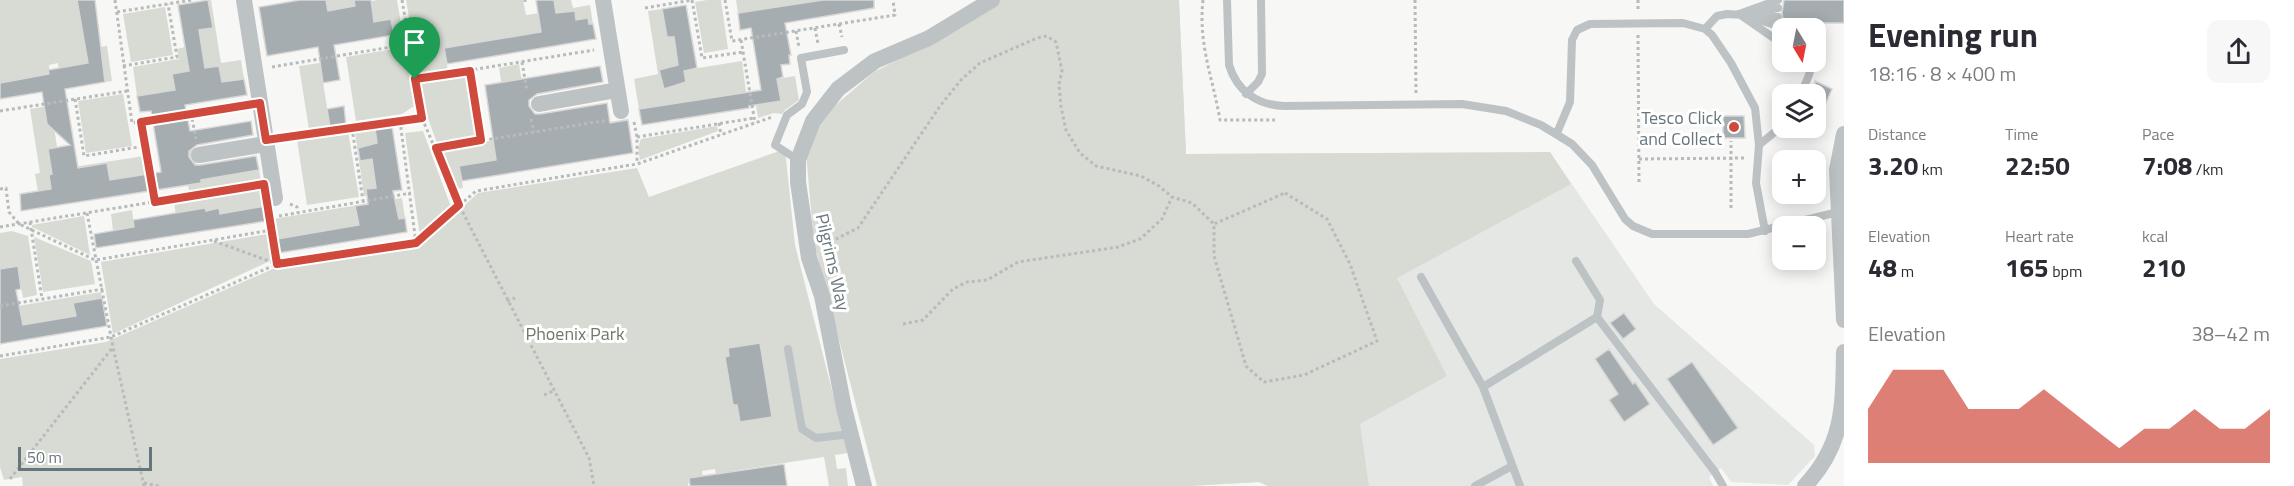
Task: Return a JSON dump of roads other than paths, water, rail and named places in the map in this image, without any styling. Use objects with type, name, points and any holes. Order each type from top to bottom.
[{"type":"street","points":[[244,0],[272,179],[272,202]]},
{"type":"street","points":[[603,0],[622,116]]},
{"type":"street","name":"Pilgrims Way","points":[[864,486],[844,408],[822,296],[807,246],[798,182],[798,160],[813,121],[838,89],[875,61],[929,38],[992,0]]},
{"type":"street","points":[[539,104],[617,90]]},
{"type":"street","points":[[1844,135],[1837,170],[1844,320]]},
{"type":"street","points":[[199,155],[266,142]]},
{"type":"street","points":[[1805,486],[1840,442],[1844,352]]},
{"type":"lane","points":[[1227,0],[1229,65],[1232,75],[1246,94],[1263,103],[1272,105],[1485,106],[1527,118],[1557,133],[1583,154],[1625,219],[1652,234],[1748,234],[1838,212]]},
{"type":"lane","points":[[1246,94],[1258,82],[1262,74],[1261,0]]},
{"type":"lane","points":[[1739,14],[1762,0]]},
{"type":"lane","points":[[1739,14],[1772,20]]},
{"type":"lane","points":[[1739,14],[1772,20]]},
{"type":"lane","points":[[1705,29],[1717,16],[1739,14],[1772,20]]},
{"type":"lane","points":[[1557,133],[1569,102],[1574,35],[1578,30],[1590,24],[1683,23],[1705,29],[1718,42],[1749,94],[1757,116],[1759,145],[1756,183],[1765,231]]},
{"type":"lane","points":[[798,160],[775,145],[787,116],[802,104],[807,92],[801,58],[844,50]]},
{"type":"lane","points":[[1759,145],[1772,134]]},
{"type":"lane","points":[[1576,261],[1600,300],[1597,317],[1702,454],[1723,486]]},
{"type":"lane","points":[[1421,277],[1483,387],[1520,486]]},
{"type":"lane","points":[[1483,387],[1597,317]]},
{"type":"lane","points":[[788,349],[802,429],[816,438],[851,434]]},
{"type":"lane","points":[[1475,486],[1512,466]]},
{"type":"place","name":"Tesco Click and Collect","points":[[1734,127]]},
{"type":"park label","name":"Phoenix Park","points":[[575,333]]}]
